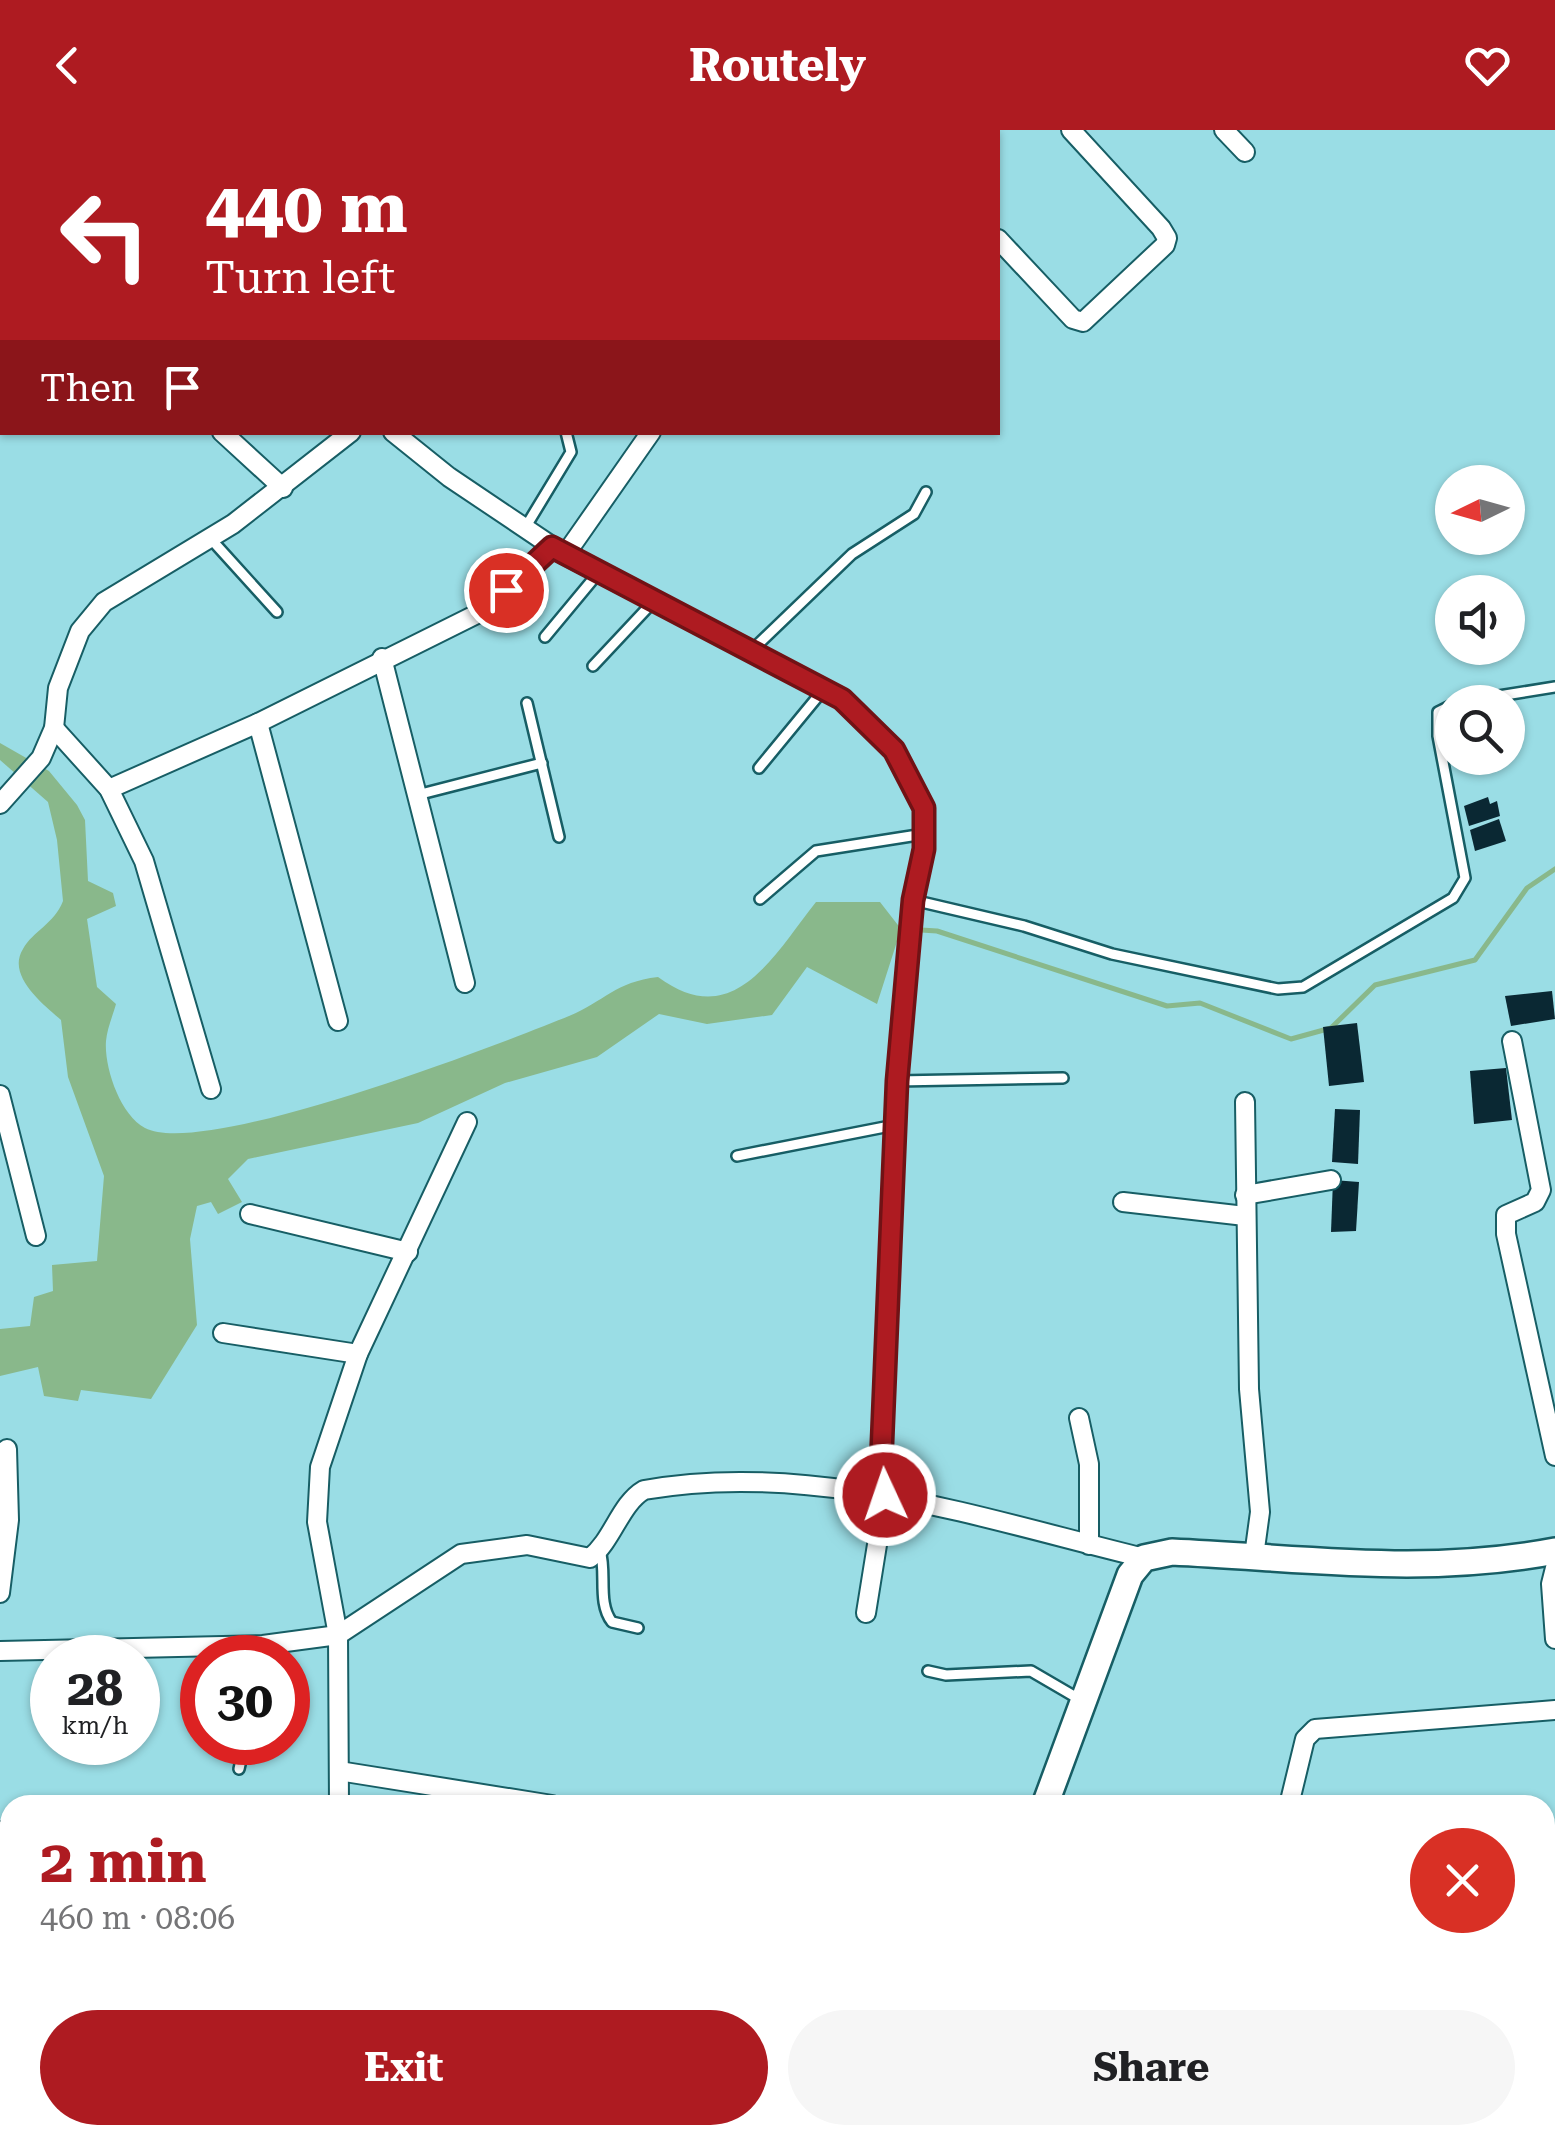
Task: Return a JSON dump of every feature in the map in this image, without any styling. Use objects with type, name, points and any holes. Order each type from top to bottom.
[{"type":"street","points":[[1000,242],[1073,318],[1084,322],[1165,245],[1168,238],[1161,228],[1071,130]]},
{"type":"street","points":[[1224,130],[1245,152]]},
{"type":"street","points":[[225,435],[282,488]]},
{"type":"street","points":[[0,804],[41,758],[54,728],[58,688],[80,631],[104,602],[210,538],[282,488],[346,435]]},
{"type":"street","points":[[398,435],[448,477],[558,551],[842,699],[894,750],[924,808],[897,1081],[881,1466],[885,1495],[866,1613]]},
{"type":"street","points":[[108,788],[258,723],[483,611],[558,551],[649,435]]},
{"type":"street","points":[[382,658],[466,984]]},
{"type":"street","points":[[258,723],[338,1021]]},
{"type":"street","points":[[54,728],[108,788],[144,861],[211,1088]]},
{"type":"street","points":[[1512,1041],[1541,1190],[1535,1202],[1506,1214],[1506,1234],[1555,1456]]},
{"type":"street","points":[[0,1095],[36,1236]]},
{"type":"street","points":[[1245,1102],[1250,1389],[1260,1512],[1254,1556]]},
{"type":"street","points":[[339,1795],[338,1635],[317,1522],[320,1467],[358,1354],[467,1122]]},
{"type":"street","points":[[1245,1194],[1331,1180]]},
{"type":"street","points":[[1124,1202],[1244,1216]]},
{"type":"street","points":[[250,1214],[408,1252]]},
{"type":"street","points":[[223,1334],[358,1354]]},
{"type":"street","points":[[1079,1418],[1088,1464],[1089,1545]]},
{"type":"street","points":[[0,1594],[9,1520],[7,1449]]},
{"type":"street","points":[[310,1641],[338,1635],[461,1554],[528,1545],[579,1560],[590,1558],[600,1550],[632,1497],[644,1490],[735,1481],[885,1495],[1144,1558],[1172,1552],[1391,1566],[1485,1564],[1555,1551]]},
{"type":"street","points":[[1048,1795],[1130,1575],[1144,1558]]},
{"type":"street","points":[[1555,1568],[1551,1584],[1555,1639]]},
{"type":"street","points":[[0,1651],[30,1651]]},
{"type":"street","points":[[1292,1795],[1306,1739],[1315,1728],[1555,1710]]},
{"type":"street","points":[[339,1771],[489,1795]]},
{"type":"lane","points":[[525,528],[571,452],[567,435]]},
{"type":"lane","points":[[752,651],[852,554],[914,514],[926,492]]},
{"type":"lane","points":[[210,538],[277,612]]},
{"type":"lane","points":[[544,637],[599,572]]},
{"type":"lane","points":[[593,666],[654,601]]},
{"type":"lane","points":[[1525,692],[1555,688]]},
{"type":"lane","points":[[759,768],[824,690]]},
{"type":"lane","points":[[527,704],[560,838]]},
{"type":"lane","points":[[417,795],[542,763]]},
{"type":"lane","points":[[913,900],[1024,926],[1112,954],[1278,990],[1303,987],[1453,898],[1465,878],[1445,775]]},
{"type":"lane","points":[[760,899],[816,851],[924,834]]},
{"type":"lane","points":[[897,1081],[1063,1078]]},
{"type":"lane","points":[[737,1156],[895,1125]]},
{"type":"lane","points":[[600,1550],[606,1568],[606,1614],[612,1622],[638,1628]]},
{"type":"lane","points":[[928,1671],[946,1676],[1032,1671],[1081,1700]]},
{"type":"lane","points":[[239,1770],[240,1765]]},
{"type":"shaded area","points":[[0,743],[49,771],[77,805],[85,820],[88,881],[113,893],[116,906],[87,919],[97,987],[116,1004],[106,1041],[111,1077],[128,1113],[145,1128],[177,1133],[226,1128],[287,1114],[420,1072],[533,1030],[643,979],[658,977],[685,992],[709,996],[730,992],[767,964],[816,902],[880,902],[901,929],[877,1004],[807,967],[772,1015],[707,1024],[659,1014],[597,1057],[505,1083],[418,1123],[248,1159],[228,1179],[242,1202],[218,1214],[211,1202],[197,1206],[190,1239],[197,1325],[151,1399],[81,1390],[78,1401],[44,1396],[38,1367],[0,1376],[0,1329],[30,1326],[34,1297],[53,1291],[52,1265],[97,1261],[104,1176],[68,1077],[61,1020],[29,989],[19,969],[23,949],[63,901],[57,840],[48,802],[0,760]]},
{"type":"building","points":[[1488,797],[1490,804],[1497,801],[1500,816],[1469,826],[1464,806]]},
{"type":"building","points":[[1499,819],[1506,841],[1475,851],[1470,830]]},
{"type":"building","points":[[1552,991],[1555,1019],[1511,1026],[1505,996]]},
{"type":"building","points":[[1357,1023],[1364,1082],[1329,1086],[1323,1027]]},
{"type":"building","points":[[1506,1068],[1512,1120],[1474,1124],[1470,1071]]},
{"type":"building","points":[[1335,1109],[1360,1110],[1358,1164],[1332,1162]]},
{"type":"building","points":[[1333,1180],[1359,1182],[1356,1231],[1331,1232]]},
{"type":"waterway","points":[[921,930],[937,931],[1167,1006],[1200,1003],[1291,1039],[1331,1028],[1375,985],[1475,960],[1527,888],[1555,869]]},
{"type":"route","points":[[506,590],[552,547],[842,699],[894,750],[924,808],[924,849],[913,900],[897,1081],[881,1466],[885,1495]]}]
